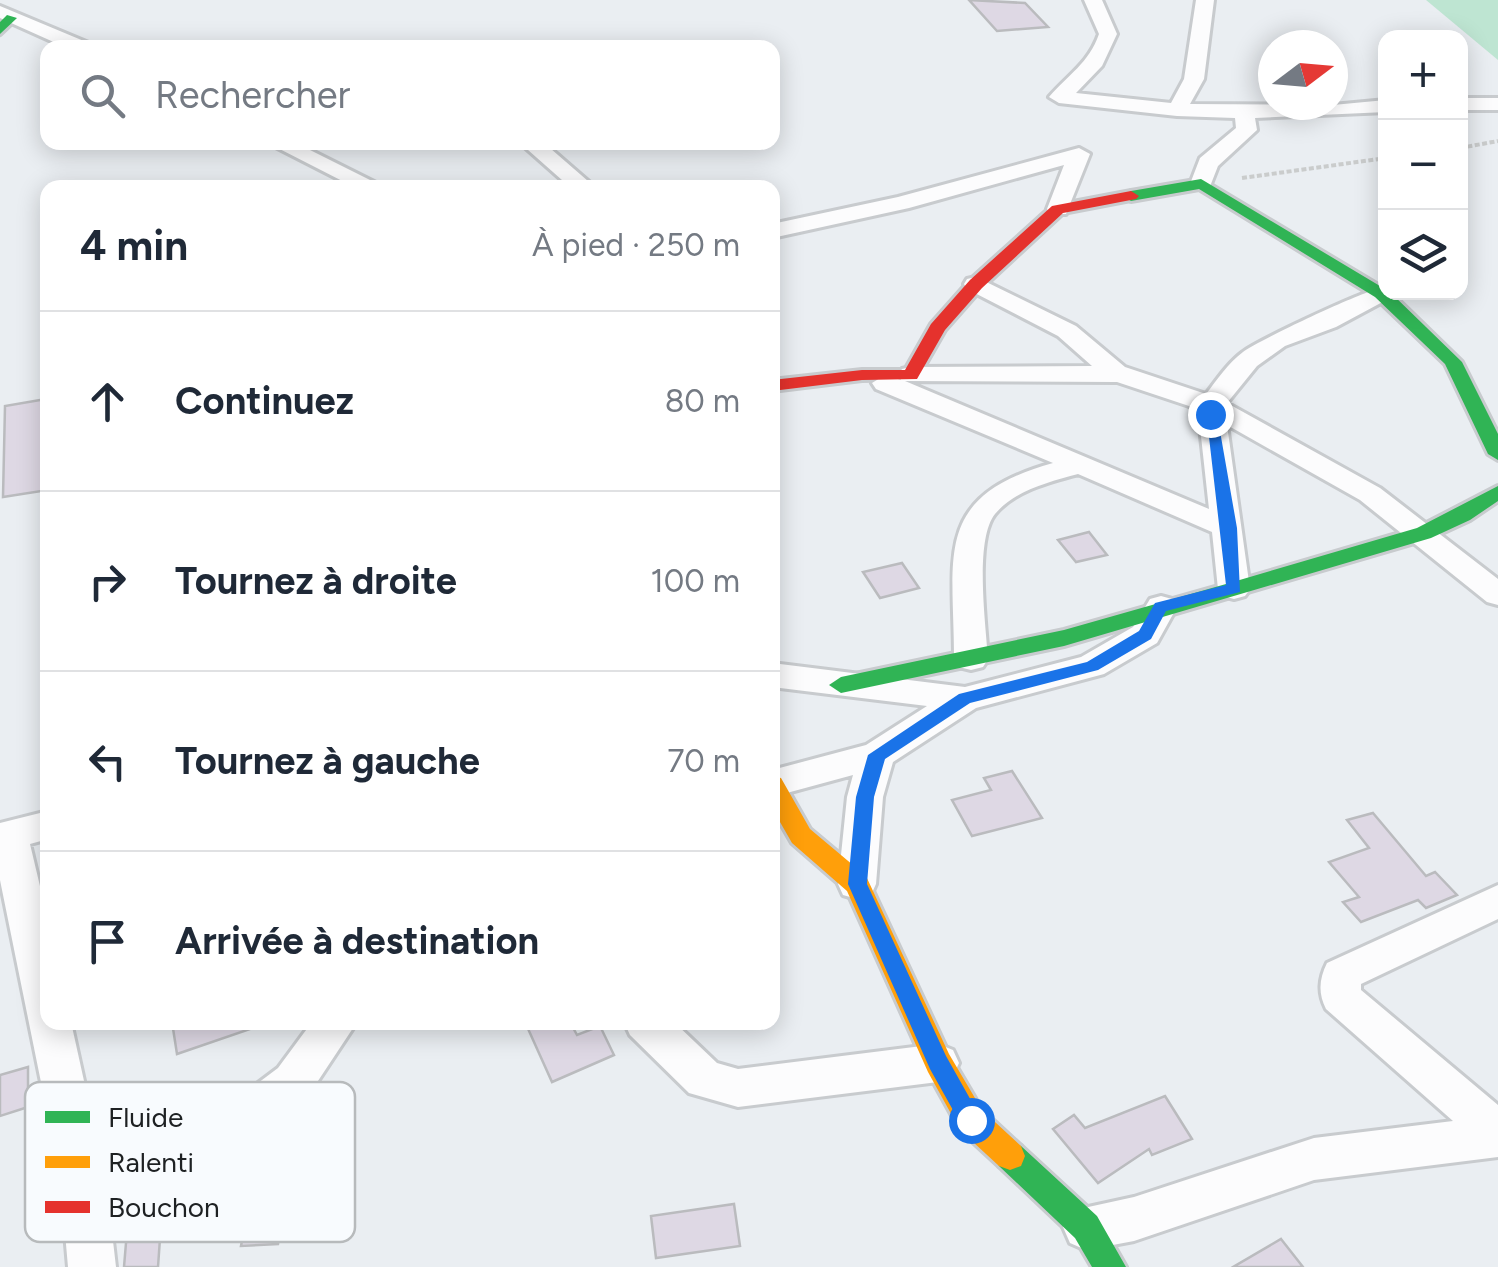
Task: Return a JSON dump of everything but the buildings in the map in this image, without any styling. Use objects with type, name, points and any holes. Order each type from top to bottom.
[{"type":"street","points":[[1093,0],[1108,34],[1103,54],[1088,74],[1060,97],[1177,110],[1244,112],[1378,106]]},
{"type":"street","points":[[1177,110],[1194,79],[1205,0]]},
{"type":"street","points":[[4,20],[61,40]]},
{"type":"street","points":[[1468,104],[1498,104]]},
{"type":"street","points":[[1201,184],[1208,163],[1247,130],[1244,112]]},
{"type":"street","points":[[293,150],[358,180]]},
{"type":"street","points":[[539,150],[575,180]]},
{"type":"street","points":[[780,229],[901,203],[1080,154],[1058,209],[976,284],[937,328],[910,375]]},
{"type":"street","points":[[1058,209],[1201,184],[1378,291]]},
{"type":"street","points":[[976,284],[1066,331],[1117,374]]},
{"type":"street","points":[[1234,588],[1211,405],[1248,360],[1276,341],[1327,322],[1378,295]]},
{"type":"street","points":[[1388,300],[1453,362],[1498,454]]},
{"type":"street","points":[[862,375],[991,423],[1075,466],[1229,528]]},
{"type":"street","points":[[780,385],[862,375],[1138,376],[1211,405],[1370,494],[1498,595]]},
{"type":"street","points":[[971,659],[971,548],[975,521],[1008,489],[1075,466]]},
{"type":"street","points":[[841,684],[1064,638],[1424,533],[1464,515],[1498,492]]},
{"type":"street","points":[[780,782],[877,755],[965,699],[1092,666],[1145,635],[1160,607]]},
{"type":"street","points":[[780,675],[965,699]]},
{"type":"street","points":[[858,884],[865,797],[877,755]]},
{"type":"street","points":[[780,798],[801,836],[858,884],[938,1062],[971,1120],[1086,1227],[1110,1267]]},
{"type":"street","points":[[40,827],[5,836],[40,978]]},
{"type":"street","points":[[1498,901],[1342,975],[1340,997],[1498,1134]]},
{"type":"street","points":[[52,1030],[63,1082]]},
{"type":"street","points":[[293,1082],[330,1030]]},
{"type":"street","points":[[653,1030],[704,1079],[738,1088],[938,1062]]},
{"type":"street","points":[[1086,1227],[1134,1219],[1314,1159],[1498,1134]]},
{"type":"street","points":[[90,1242],[92,1267]]},
{"type":"path","points":[[1468,147],[1498,141]]},
{"type":"path","points":[[1201,184],[1378,159]]},
{"type":"green space","points":[[1426,0],[1498,0],[1498,60],[1468,35],[1468,30],[1462,30]]},
{"type":"traffic: fast","points":[[0,30],[11,18]]},
{"type":"traffic: fast","points":[[1131,196],[1201,184],[1381,293],[1453,362],[1498,454]]},
{"type":"traffic: fast","points":[[841,685],[1064,638],[1234,589],[1424,533],[1463,515],[1498,492]]},
{"type":"traffic: fast","points":[[1010,1156],[1086,1227],[1110,1267]]},
{"type":"traffic: slow","points":[[780,799],[801,836],[857,884],[938,1063],[971,1120],[1010,1156]]},
{"type":"traffic: jam","points":[[780,385],[862,375],[911,375],[937,328],[976,284],[1058,209],[1131,196]]},
{"type":"route","points":[[971,1120],[938,1062],[858,884],[865,797],[877,755],[965,699],[1092,666],[1145,635],[1160,607],[1234,588],[1229,528],[1210,414]]}]
